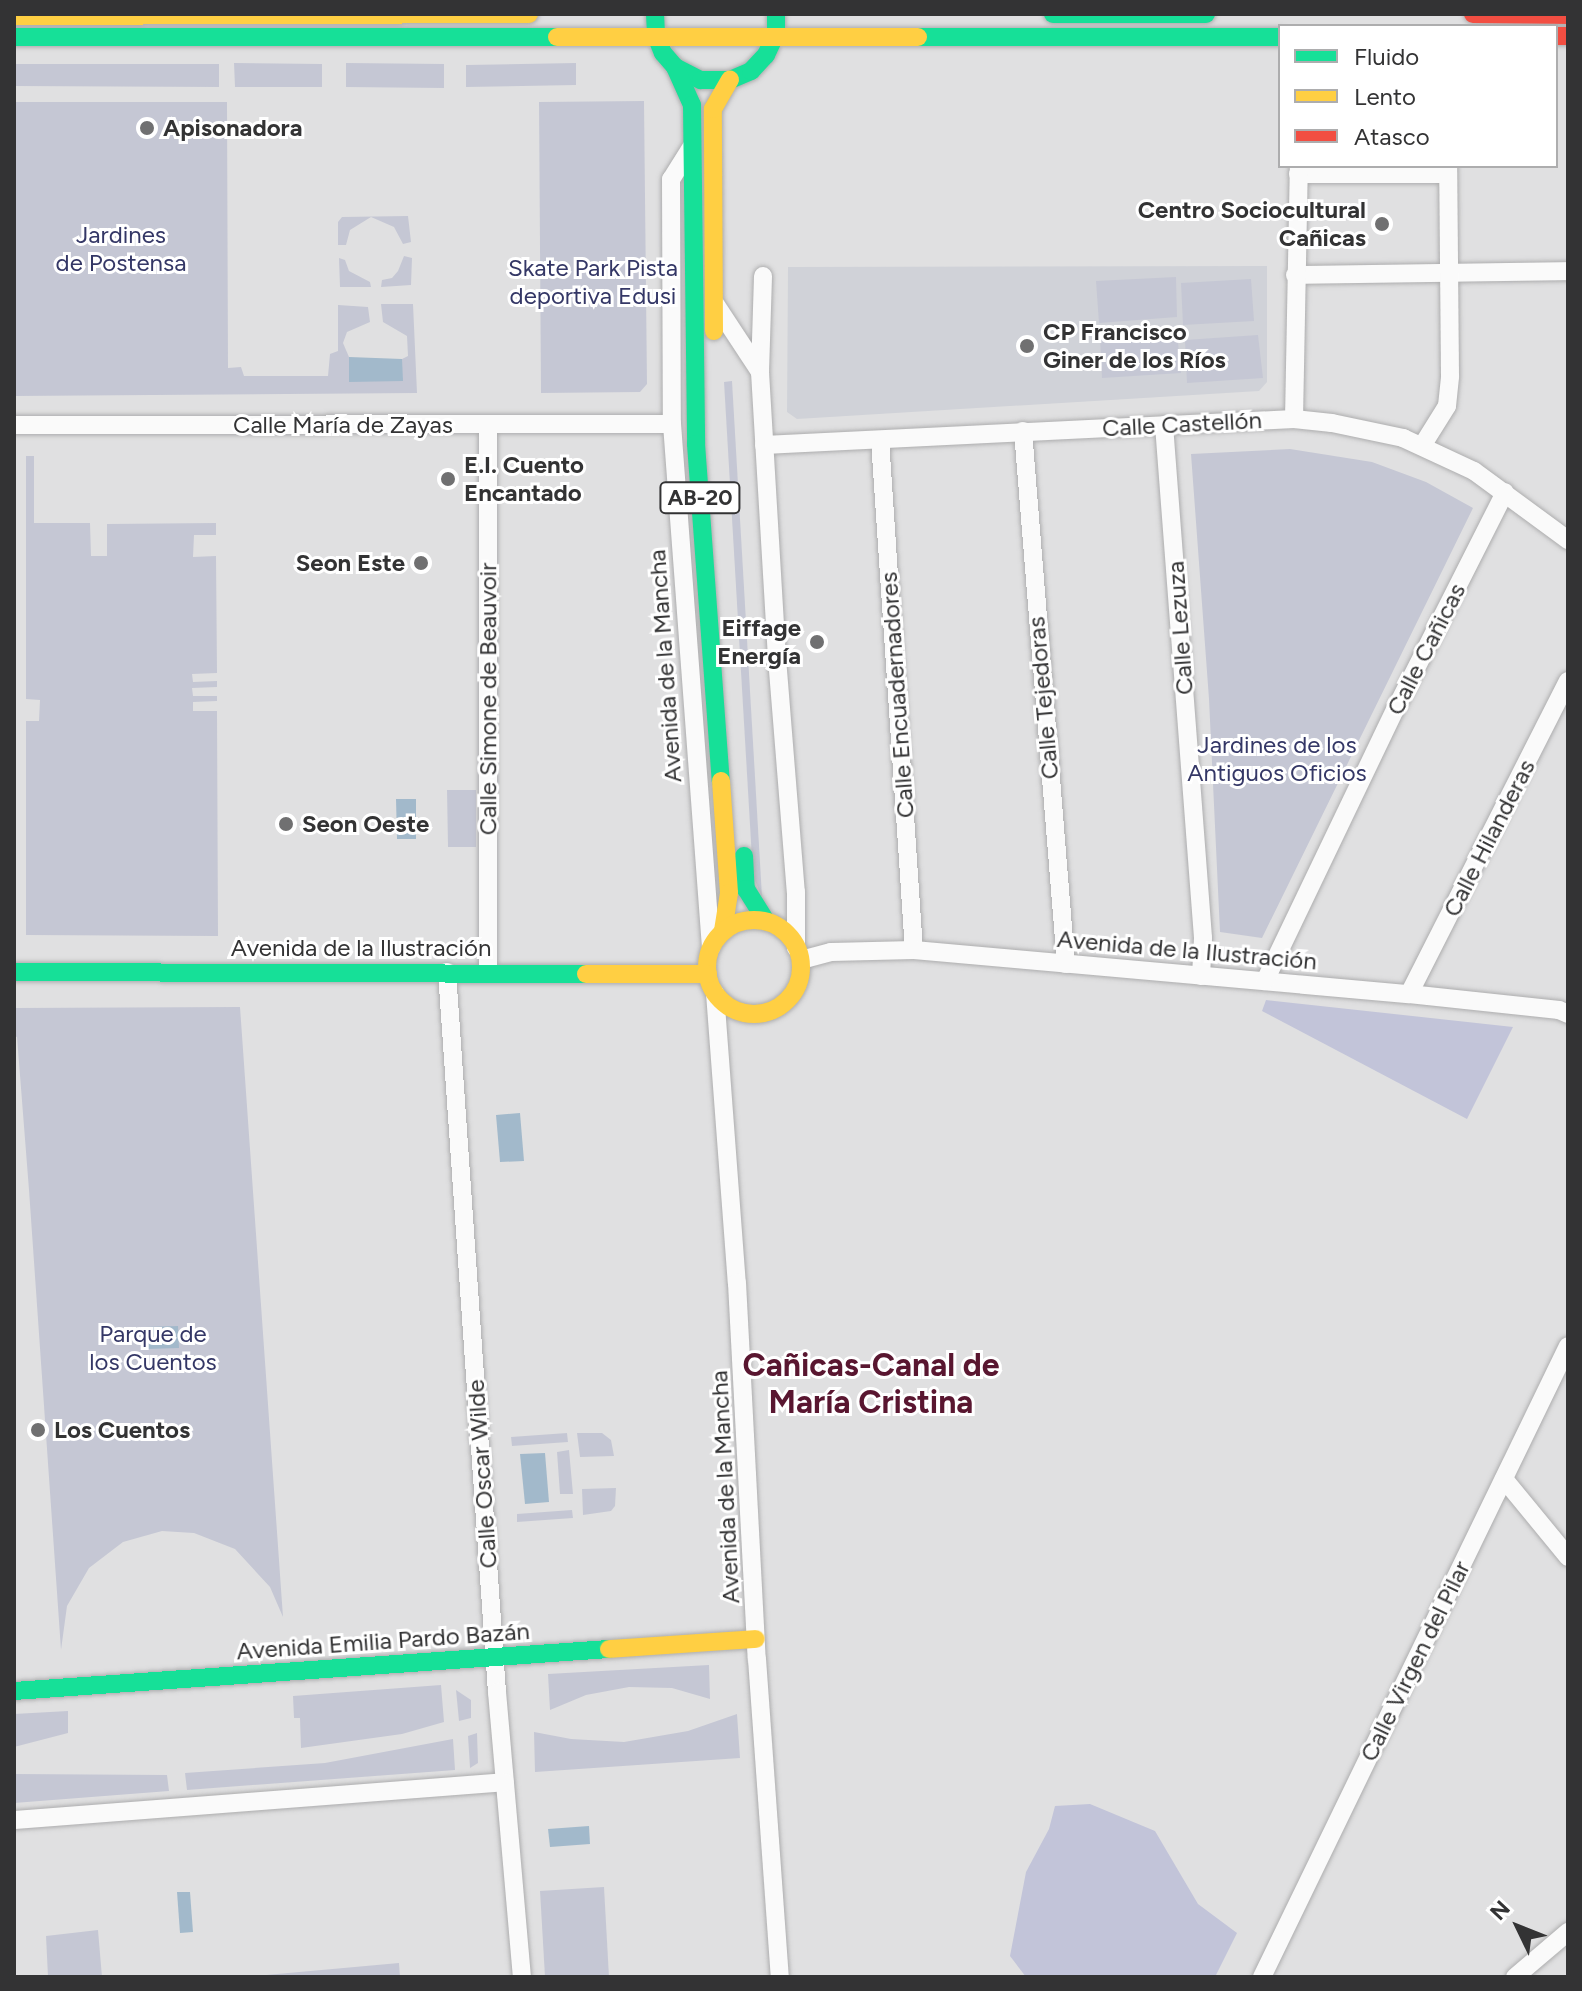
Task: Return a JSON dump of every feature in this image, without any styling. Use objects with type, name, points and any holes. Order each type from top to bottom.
[{"type":"main road","points":[[14,16],[529,14]]},
{"type":"main road","name":"Avenida de la Mancha","points":[[655,14],[656,36],[663,53],[675,67],[692,105],[696,444],[729,893],[723,932]]},
{"type":"main road","points":[[675,67],[701,80],[730,80],[751,71],[766,55],[776,34],[776,14]]},
{"type":"main road","points":[[1053,14],[1206,14]]},
{"type":"main road","points":[[1473,14],[1568,15]]},
{"type":"main road","points":[[144,36],[182,15]]},
{"type":"main road","points":[[14,37],[776,34],[1278,37]]},
{"type":"main road","points":[[714,343],[713,109],[730,80]]},
{"type":"main road","name":"AB-20","points":[[715,442],[746,889],[766,921]]},
{"type":"main road","points":[[751,920],[766,921],[787,932],[799,954],[795,991],[782,1005],[765,1013],[746,1014],[728,1007],[715,993],[708,974],[711,948],[723,932],[751,920]]},
{"type":"main road","name":"Avenida de la Ilustración","points":[[14,972],[708,974]]},
{"type":"main road","name":"Avenida Emilia Pardo Bazán","points":[[14,1691],[756,1639]]},
{"type":"street","name":"Avenida de la Mancha","points":[[692,146],[671,179],[672,424],[711,948]]},
{"type":"street","points":[[1294,419],[1298,170],[1448,170],[1450,376],[1447,406],[1422,446]]},
{"type":"street","points":[[1295,275],[1568,271]]},
{"type":"street","points":[[763,276],[760,372],[799,954]]},
{"type":"street","points":[[714,302],[760,372]]},
{"type":"street","name":"Calle Castellón","points":[[764,445],[1294,419],[1332,423],[1422,446],[1474,471],[1568,540]]},
{"type":"street","name":"Calle María de Zayas","points":[[14,425],[672,424]]},
{"type":"street","name":"Calle Lezuza","points":[[1164,425],[1203,938],[1201,976]]},
{"type":"street","name":"Calle Simone de Beauvoir","points":[[488,426],[488,972]]},
{"type":"street","name":"Calle Tejedoras","points":[[1023,431],[1066,964]]},
{"type":"street","name":"Calle Encuadernadores","points":[[880,440],[914,950]]},
{"type":"street","name":"Calle Cañicas","points":[[1265,981],[1395,710],[1505,492]]},
{"type":"street","name":"Calle Hilanderas","points":[[1409,994],[1568,681]]},
{"type":"street","name":"Avenida de la Ilustración","points":[[799,954],[914,950],[1409,994],[1564,1012]]},
{"type":"street","name":"Calle Oscar Wilde","points":[[447,972],[495,1656],[522,1977]]},
{"type":"street","name":"Avenida de la Mancha","points":[[715,993],[737,1283],[756,1639],[780,1977]]},
{"type":"street","points":[[1564,1012],[1568,993]]},
{"type":"street","name":"Calle Virgen del Pilar","points":[[1262,1977],[1568,1346]]},
{"type":"street","points":[[1504,1479],[1568,1557]]},
{"type":"street","points":[[14,1820],[505,1782]]},
{"type":"street","points":[[1515,1977],[1568,1932]]},
{"type":"shaded area","name":"CP Francisco Giner de los Ríos","points":[[1267,266],[1267,382],[1259,391],[797,419],[787,412],[788,267]]},
{"type":"shaded area","points":[[349,357],[402,359],[403,381],[349,382]]},
{"type":"shaded area","points":[[396,799],[416,799],[416,839],[397,839]]},
{"type":"shaded area","points":[[1266,1000],[1513,1027],[1467,1119],[1262,1011]]},
{"type":"shaded area","points":[[520,1113],[524,1161],[500,1162],[496,1115]]},
{"type":"shaded area","points":[[178,1326],[179,1348],[147,1349],[146,1327]]},
{"type":"shaded area","points":[[545,1453],[549,1502],[525,1504],[520,1454]]},
{"type":"shaded area","points":[[1090,1804],[1155,1831],[1198,1904],[1237,1933],[1215,1977],[1026,1977],[1010,1956],[1026,1872],[1049,1829],[1055,1806]]},
{"type":"shaded area","points":[[589,1826],[590,1844],[550,1847],[548,1829]]},
{"type":"shaded area","points":[[177,1892],[190,1892],[193,1932],[180,1933]]},
{"type":"green space","points":[[234,63],[322,64],[322,87],[235,87]]},
{"type":"green space","points":[[346,63],[444,64],[444,88],[346,87]]},
{"type":"green space","points":[[576,63],[576,85],[466,87],[466,65]]},
{"type":"green space","points":[[14,64],[219,64],[219,87],[14,86]]},
{"type":"green space","name":"Skate Park Pista deportiva Edusi","points":[[644,101],[647,384],[640,392],[541,393],[539,102]]},
{"type":"green space","name":"Jardines de Postensa","points":[[14,102],[227,102],[228,368],[241,367],[244,376],[328,376],[330,354],[338,351],[338,305],[368,307],[370,322],[347,332],[343,343],[349,357],[349,381],[402,381],[402,359],[408,356],[407,336],[383,322],[381,304],[413,304],[417,393],[14,396]]},
{"type":"green space","points":[[408,216],[411,242],[403,244],[394,227],[371,217],[350,230],[346,245],[338,245],[338,222],[342,217]]},
{"type":"green space","points":[[404,256],[412,258],[411,285],[381,287],[382,280],[392,278],[398,271]]},
{"type":"green space","points":[[339,258],[345,260],[349,271],[370,282],[371,287],[340,287]]},
{"type":"green space","points":[[1176,277],[1177,317],[1099,323],[1096,281]]},
{"type":"green space","points":[[1251,279],[1254,321],[1183,325],[1181,283]]},
{"type":"green space","points":[[1177,332],[1181,373],[1102,378],[1100,337]]},
{"type":"green space","points":[[1258,335],[1263,378],[1187,383],[1185,340]]},
{"type":"green space","points":[[732,381],[762,897],[753,876],[724,382]]},
{"type":"green space","name":"Jardines de los Antiguos Oficios","points":[[1290,449],[1372,462],[1426,482],[1473,508],[1262,938],[1220,932],[1209,699],[1191,454]]},
{"type":"green space","points":[[26,456],[34,456],[34,523],[90,523],[91,556],[107,556],[107,524],[216,523],[216,535],[194,535],[193,557],[216,556],[217,673],[192,674],[193,682],[217,681],[217,687],[192,688],[193,696],[217,696],[217,701],[193,702],[193,711],[217,711],[218,936],[26,935],[26,721],[39,721],[40,700],[26,699]]},
{"type":"green space","points":[[447,790],[476,790],[476,847],[448,847]]},
{"type":"green space","name":"Parque de los Cuentos","points":[[240,1007],[283,1617],[270,1587],[235,1549],[194,1533],[162,1531],[123,1542],[89,1568],[67,1606],[61,1650],[29,1190],[17,1037],[14,1036],[15,1008]]},
{"type":"green space","points":[[567,1433],[568,1442],[512,1446],[511,1437]]},
{"type":"green space","points":[[577,1433],[602,1433],[611,1440],[614,1456],[580,1457]]},
{"type":"green space","points":[[569,1450],[573,1494],[560,1494],[557,1452]]},
{"type":"green space","points":[[616,1488],[615,1506],[611,1511],[583,1515],[582,1489]]},
{"type":"green space","points":[[572,1510],[573,1518],[517,1522],[517,1514]]},
{"type":"green space","points":[[709,1665],[710,1699],[672,1688],[629,1687],[586,1695],[550,1710],[548,1674]]},
{"type":"green space","points":[[441,1685],[444,1722],[402,1734],[301,1748],[300,1718],[294,1718],[293,1696]]},
{"type":"green space","points":[[456,1690],[471,1700],[471,1718],[459,1721]]},
{"type":"green space","points":[[68,1711],[68,1733],[14,1747],[14,1714]]},
{"type":"green space","points":[[737,1714],[740,1758],[535,1772],[534,1732],[571,1739],[624,1742],[688,1731]]},
{"type":"green space","points":[[477,1733],[478,1763],[470,1768],[468,1736]]},
{"type":"green space","points":[[453,1739],[455,1770],[187,1790],[185,1773],[325,1763]]},
{"type":"green space","points":[[14,1774],[167,1775],[169,1791],[14,1803]]},
{"type":"green space","points":[[604,1887],[609,1977],[545,1977],[540,1891]]},
{"type":"green space","points":[[98,1930],[102,1977],[48,1977],[46,1936]]},
{"type":"green space","points":[[399,1963],[400,1977],[254,1977],[255,1976]]},
{"type":"traffic: fast","points":[[655,14],[656,36],[663,53],[675,67],[701,80],[730,80],[751,71],[766,55],[776,34],[776,14]]},
{"type":"traffic: fast","points":[[1053,14],[1206,14]]},
{"type":"traffic: fast","points":[[14,37],[557,37]]},
{"type":"traffic: fast","points":[[918,37],[1278,37]]},
{"type":"traffic: fast","points":[[675,67],[692,105],[696,444],[721,781]]},
{"type":"traffic: fast","points":[[744,856],[746,889],[766,921]]},
{"type":"traffic: fast","points":[[14,972],[586,974]]},
{"type":"traffic: fast","points":[[14,1691],[609,1649]]},
{"type":"traffic: slow","points":[[14,16],[529,14]]},
{"type":"traffic: slow","points":[[557,37],[918,37]]},
{"type":"traffic: slow","points":[[714,331],[713,109],[730,80]]},
{"type":"traffic: slow","points":[[721,781],[729,893],[723,932]]},
{"type":"traffic: slow","points":[[754,920],[772,924],[787,934],[797,949],[801,967],[797,985],[787,1000],[772,1010],[754,1014],[736,1010],[721,1000],[711,985],[707,967],[711,949],[721,934],[736,924],[754,920]]},
{"type":"traffic: slow","points":[[586,974],[708,974]]},
{"type":"traffic: slow","points":[[609,1649],[756,1639]]},
{"type":"traffic: jam","points":[[1473,14],[1568,15]]},
{"type":"traffic: jam","points":[[1558,36],[1568,36]]},
{"type":"place","name":"Apisonadora","points":[[147,128]]},
{"type":"place","name":"Centro Sociocultural Cañicas","points":[[1382,224]]},
{"type":"place","name":"CP Francisco Giner de los Ríos","points":[[1027,346]]},
{"type":"place","name":"E.I. Cuento Encantado","points":[[448,479]]},
{"type":"place","name":"Seon Este","points":[[421,563]]},
{"type":"place","name":"Eiffage Energía","points":[[817,642]]},
{"type":"place","name":"Seon Oeste","points":[[286,824]]},
{"type":"place","name":"Los Cuentos","points":[[38,1430]]},
{"type":"district","name":"Cañicas-Canal de María Cristina","points":[[871,1384]]}]
